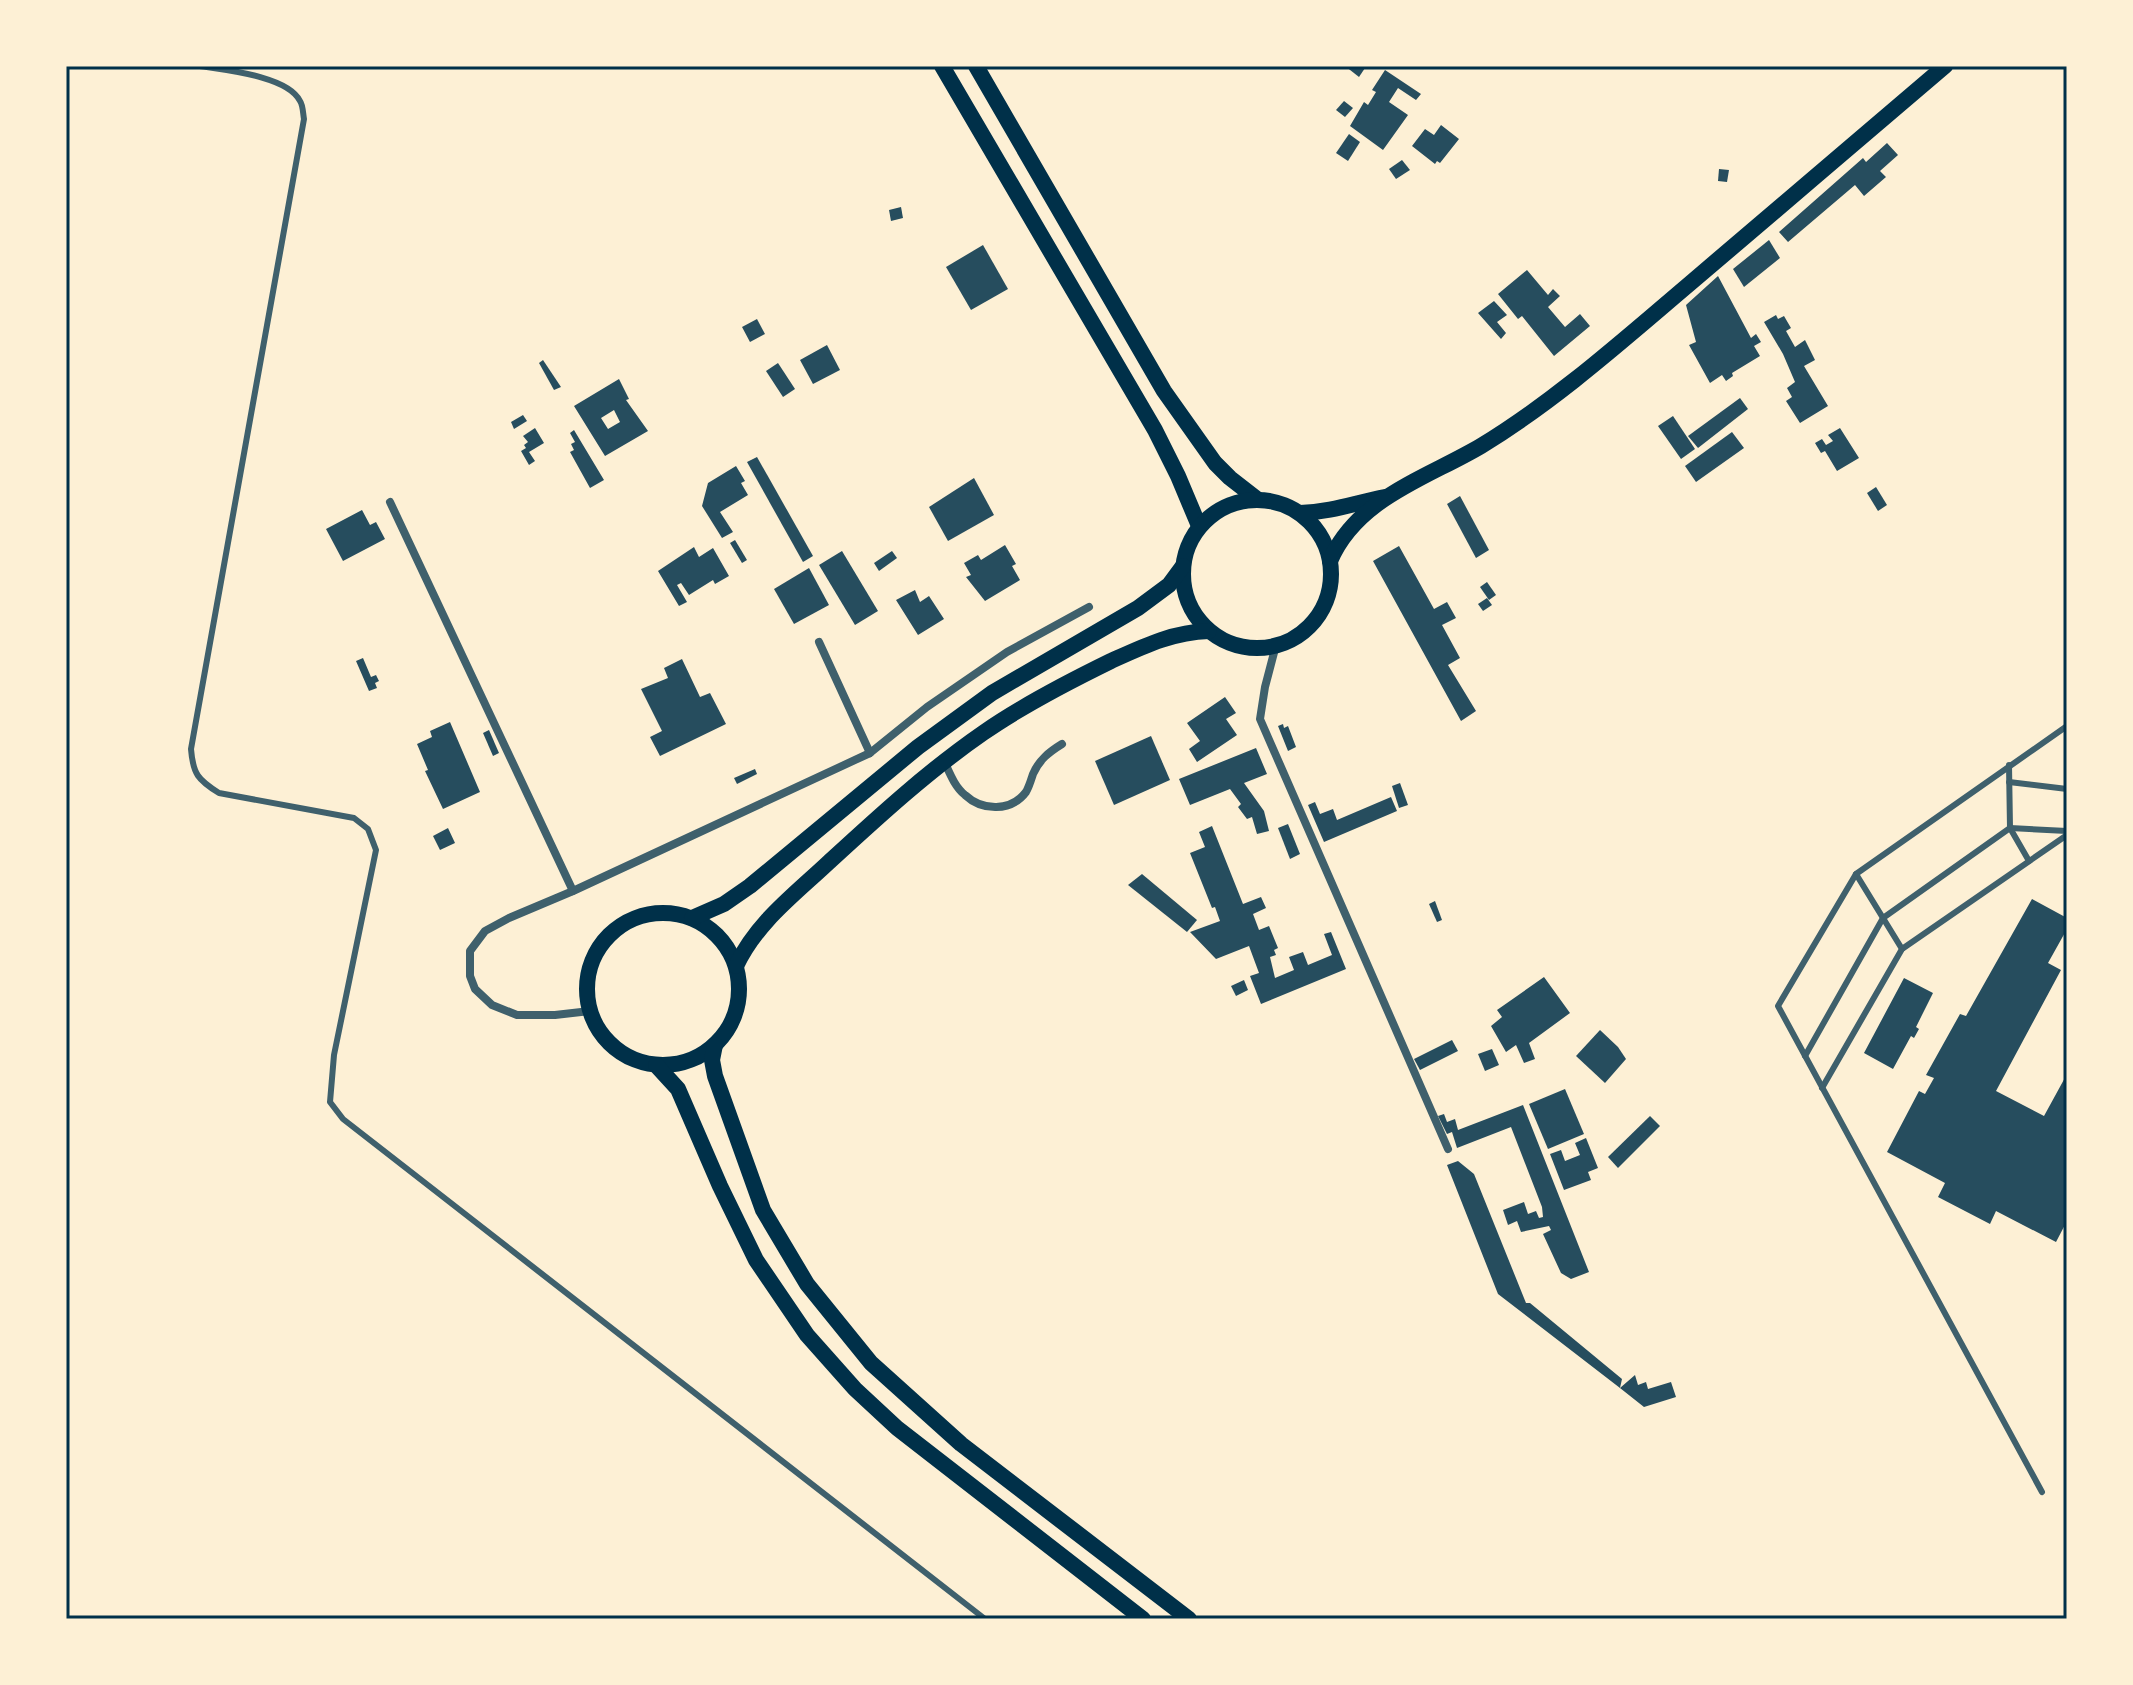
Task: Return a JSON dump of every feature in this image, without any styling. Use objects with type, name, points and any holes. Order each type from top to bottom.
[{"type":"main road","points":[[942,66],[1155,430],[1199,526]]},
{"type":"main road","points":[[976,66],[1164,391],[1215,463],[1257,499]]},
{"type":"main road","points":[[1330,561],[1345,534],[1386,497],[1479,448],[1520,421],[1628,336],[1945,66]]},
{"type":"main road","points":[[1300,513],[1339,510],[1386,497]]},
{"type":"main road","points":[[1257,499],[1279,503],[1300,513],[1319,534],[1330,561],[1329,594],[1318,616],[1294,638],[1259,648],[1241,646],[1209,631],[1188,602],[1183,584],[1188,545],[1199,526],[1215,511],[1235,502],[1257,499]]},
{"type":"main road","points":[[692,918],[724,904],[750,886],[918,747],[992,693],[1138,608],[1169,585],[1183,566]]},
{"type":"main road","points":[[736,966],[755,933],[774,911],[877,817],[983,733],[1076,677],[1155,641],[1186,631],[1209,631]]},
{"type":"main road","points":[[668,913],[692,918],[710,929],[724,944],[736,966],[739,984],[737,1006],[729,1027],[715,1045],[698,1057],[677,1064],[656,1065],[634,1060],[615,1048],[599,1032],[590,1011],[586,987],[591,963],[603,942],[621,925],[644,915],[668,913]]},
{"type":"main road","points":[[715,1045],[712,1060],[715,1076],[763,1210],[807,1284],[871,1363],[961,1444],[1189,1619]]},
{"type":"main road","points":[[656,1065],[678,1089],[756,1260],[807,1335],[855,1389],[897,1428],[1143,1619]]},
{"type":"street","points":[[390,502],[573,891]]},
{"type":"street","points":[[590,1011],[517,1015],[492,1005],[475,989],[470,976],[470,951],[485,931],[509,918],[870,753],[927,707],[1007,652],[1089,607]]},
{"type":"street","points":[[819,642],[870,753]]},
{"type":"street","points":[[1276,645],[1260,719],[1448,1149]]},
{"type":"street","points":[[945,763],[965,795],[982,806],[1001,808],[1027,791],[1038,762],[1062,744]]},
{"type":"lane","points":[[200,66],[251,75],[286,86],[300,100],[304,119],[191,749],[193,767],[201,782],[219,793],[354,818],[368,829],[376,850],[334,1055],[330,1102],[343,1119],[985,1619]]},
{"type":"lane","points":[[2042,1492],[1778,1006],[1856,874],[2067,726]]},
{"type":"lane","points":[[2056,733],[2067,734]]},
{"type":"lane","points":[[2009,765],[2010,828],[2029,861]]},
{"type":"lane","points":[[2009,782],[2067,789]]},
{"type":"lane","points":[[1805,1056],[1883,918],[2010,828],[2067,833]]},
{"type":"lane","points":[[1822,1088],[1902,949],[2067,833]]},
{"type":"lane","points":[[1856,874],[1902,949]]},
{"type":"building","points":[[1345,66],[1362,66],[1365,68],[1359,77]]},
{"type":"building","points":[[1385,70],[1421,94],[1416,100],[1398,88],[1389,102],[1408,115],[1383,150],[1350,126],[1364,102],[1368,105],[1376,92],[1372,90]]},
{"type":"building","points":[[1344,101],[1353,108],[1345,117],[1336,110]]},
{"type":"building","points":[[1441,125],[1459,139],[1440,163],[1437,161],[1435,164],[1412,146],[1425,129],[1434,135]]},
{"type":"building","points":[[1349,134],[1360,142],[1348,161],[1336,153]]},
{"type":"building","points":[[1887,143],[1898,155],[1880,171],[1886,177],[1864,196],[1855,185],[1788,242],[1779,232],[1863,158],[1866,162]]},
{"type":"building","points":[[1402,160],[1410,170],[1396,179],[1389,169]]},
{"type":"building","points":[[1719,169],[1729,170],[1727,182],[1718,181]]},
{"type":"building","points":[[901,207],[903,218],[891,221],[889,210]]},
{"type":"building","points":[[1769,240],[1780,258],[1744,287],[1733,269]]},
{"type":"building","points":[[983,245],[1008,289],[971,310],[946,267]]},
{"type":"building","points":[[1527,270],[1548,295],[1553,289],[1560,296],[1548,307],[1565,327],[1580,314],[1590,326],[1554,356],[1522,316],[1518,319],[1498,294]]},
{"type":"building","points":[[1718,276],[1751,338],[1756,334],[1761,342],[1754,346],[1760,356],[1732,373],[1733,376],[1726,381],[1722,375],[1710,383],[1689,345],[1696,342],[1686,305]]},
{"type":"building","points":[[1494,301],[1507,315],[1497,322],[1506,333],[1501,339],[1478,313]]},
{"type":"building","points":[[1776,315],[1778,319],[1784,316],[1791,328],[1786,331],[1795,347],[1805,340],[1815,360],[1804,366],[1828,406],[1800,423],[1786,401],[1792,397],[1787,388],[1795,382],[1764,322]]},
{"type":"building","points":[[757,319],[765,334],[750,342],[742,327]]},
{"type":"building","points":[[827,345],[840,370],[813,384],[800,360]]},
{"type":"building","points":[[543,360],[561,387],[554,390],[539,363]]},
{"type":"building","points":[[778,363],[795,389],[783,397],[766,371]]},
{"type":"building","points":[[619,379],[629,399],[626,400],[648,431],[605,456],[574,406]],"holes":[[[614,410],[620,422],[608,429],[601,418]]]},
{"type":"building","points":[[1740,398],[1748,409],[1698,448],[1688,436]]},
{"type":"building","points":[[523,415],[527,421],[514,429],[511,422]]},
{"type":"building","points":[[1673,416],[1695,449],[1681,459],[1658,426]]},
{"type":"building","points":[[535,428],[544,443],[529,452],[535,461],[529,465],[521,451],[528,442],[523,436]]},
{"type":"building","points":[[1840,428],[1859,458],[1837,471],[1825,451],[1821,453],[1815,443],[1822,439],[1826,445],[1833,441],[1828,435]]},
{"type":"building","points":[[574,430],[604,480],[590,488],[570,452],[574,450],[571,444],[575,442],[570,433]]},
{"type":"building","points":[[1732,432],[1744,448],[1696,482],[1685,466]]},
{"type":"building","points":[[757,457],[813,556],[803,562],[747,462]]},
{"type":"building","points":[[736,466],[745,481],[741,483],[748,495],[720,512],[733,532],[722,538],[702,506],[708,483]]},
{"type":"building","points":[[974,478],[994,515],[948,541],[929,507]]},
{"type":"building","points":[[1876,487],[1887,505],[1878,511],[1867,493]]},
{"type":"building","points":[[1460,496],[1489,550],[1476,558],[1447,504]]},
{"type":"building","points":[[362,510],[370,525],[376,522],[385,539],[343,561],[326,529]]},
{"type":"building","points":[[735,540],[747,560],[742,563],[730,543]]},
{"type":"building","points":[[1005,545],[1016,564],[1012,566],[1020,580],[985,601],[966,577],[971,575],[964,563],[978,555],[981,560]]},
{"type":"building","points":[[1399,546],[1434,609],[1447,602],[1456,618],[1442,625],[1460,658],[1448,665],[1476,711],[1461,721],[1373,561]]},
{"type":"building","points":[[694,547],[699,557],[713,548],[729,576],[715,584],[713,580],[689,595],[681,583],[677,585],[687,602],[679,606],[658,571]]},
{"type":"building","points":[[842,551],[878,611],[855,625],[819,565]]},
{"type":"building","points":[[892,551],[897,558],[879,571],[874,563]]},
{"type":"building","points":[[809,568],[829,605],[794,624],[774,589]]},
{"type":"building","points":[[1487,582],[1496,595],[1489,600],[1480,587]]},
{"type":"building","points":[[915,590],[920,602],[929,596],[944,619],[918,635],[896,600]]},
{"type":"building","points":[[1487,598],[1492,605],[1483,611],[1478,604]]},
{"type":"building","points":[[363,658],[371,677],[376,675],[379,681],[375,683],[377,688],[369,691],[356,661]]},
{"type":"building","points":[[682,659],[700,697],[710,693],[726,724],[660,756],[650,737],[662,731],[641,689],[668,678],[664,668]]},
{"type":"building","points":[[1225,697],[1236,713],[1226,719],[1237,735],[1197,762],[1189,749],[1200,741],[1187,723]]},
{"type":"building","points":[[450,722],[480,792],[443,809],[425,771],[428,770],[417,744],[432,737],[430,731]]},
{"type":"building","points":[[1283,724],[1284,728],[1288,726],[1296,747],[1288,751],[1278,726]]},
{"type":"building","points":[[489,730],[499,753],[493,756],[483,733]]},
{"type":"building","points":[[1151,736],[1170,780],[1114,805],[1095,761]]},
{"type":"building","points":[[1256,748],[1267,774],[1244,783],[1264,811],[1269,831],[1257,834],[1252,817],[1247,819],[1230,789],[1190,805],[1179,779]]},
{"type":"building","points":[[755,769],[757,774],[737,784],[734,778]]},
{"type":"building","points":[[1400,783],[1408,805],[1399,808],[1392,786]]},
{"type":"building","points":[[1391,797],[1397,811],[1324,842],[1308,805],[1315,802],[1320,814],[1333,809],[1337,820]]},
{"type":"building","points":[[1288,824],[1300,854],[1290,859],[1278,828]]},
{"type":"building","points":[[1212,826],[1243,904],[1261,897],[1266,908],[1253,914],[1259,930],[1269,926],[1278,948],[1274,950],[1276,955],[1270,957],[1275,978],[1294,970],[1289,957],[1303,952],[1308,965],[1332,955],[1324,934],[1331,932],[1346,969],[1261,1004],[1250,976],[1259,973],[1249,946],[1216,959],[1190,932],[1220,921],[1190,853],[1205,847],[1199,832]]},
{"type":"building","points":[[448,828],[455,843],[440,850],[433,836]]},
{"type":"building","points":[[1142,874],[1197,920],[1187,932],[1128,885]]},
{"type":"building","points":[[2032,899],[2067,918],[2067,929],[2048,963],[2061,970],[1996,1091],[2044,1116],[2067,1074],[2067,1221],[2056,1242],[1996,1211],[1990,1224],[1938,1197],[1945,1183],[1887,1152],[1919,1091],[1925,1094],[1934,1078],[1926,1075],[1960,1014],[1966,1016]]},
{"type":"building","points":[[1435,901],[1442,920],[1437,922],[1429,904]]},
{"type":"building","points":[[1544,977],[1570,1013],[1529,1043],[1535,1059],[1524,1063],[1516,1045],[1506,1052],[1491,1026],[1502,1017],[1497,1010]]},
{"type":"building","points":[[1904,978],[1933,993],[1916,1027],[1919,1029],[1914,1038],[1911,1036],[1893,1069],[1864,1053]]},
{"type":"building","points":[[1244,980],[1248,990],[1236,996],[1231,986]]},
{"type":"building","points":[[1600,1030],[1626,1059],[1605,1083],[1576,1056]]},
{"type":"building","points":[[1452,1040],[1458,1051],[1420,1070],[1414,1059]]},
{"type":"building","points":[[1492,1049],[1499,1065],[1485,1071],[1478,1054]]},
{"type":"building","points":[[1565,1089],[1584,1134],[1548,1149],[1529,1104]]},
{"type":"building","points":[[1523,1105],[1589,1272],[1571,1279],[1561,1273],[1543,1234],[1551,1230],[1549,1226],[1521,1232],[1517,1221],[1508,1225],[1503,1210],[1524,1202],[1528,1214],[1536,1211],[1539,1218],[1543,1217],[1542,1207],[1511,1127],[1457,1148],[1452,1132],[1447,1134],[1438,1116],[1444,1114],[1447,1122],[1455,1119],[1458,1130]]},
{"type":"building","points":[[1650,1116],[1660,1126],[1618,1168],[1608,1157]]},
{"type":"building","points":[[1586,1138],[1598,1168],[1588,1172],[1591,1180],[1564,1190],[1550,1154],[1561,1150],[1565,1161],[1580,1155],[1575,1143]]},
{"type":"building","points":[[1458,1161],[1474,1174],[1526,1303],[1530,1303],[1622,1379],[1620,1388],[1498,1294],[1447,1165]]},
{"type":"building","points":[[1635,1375],[1638,1385],[1646,1382],[1648,1389],[1671,1382],[1676,1397],[1644,1407],[1620,1388]]}]
